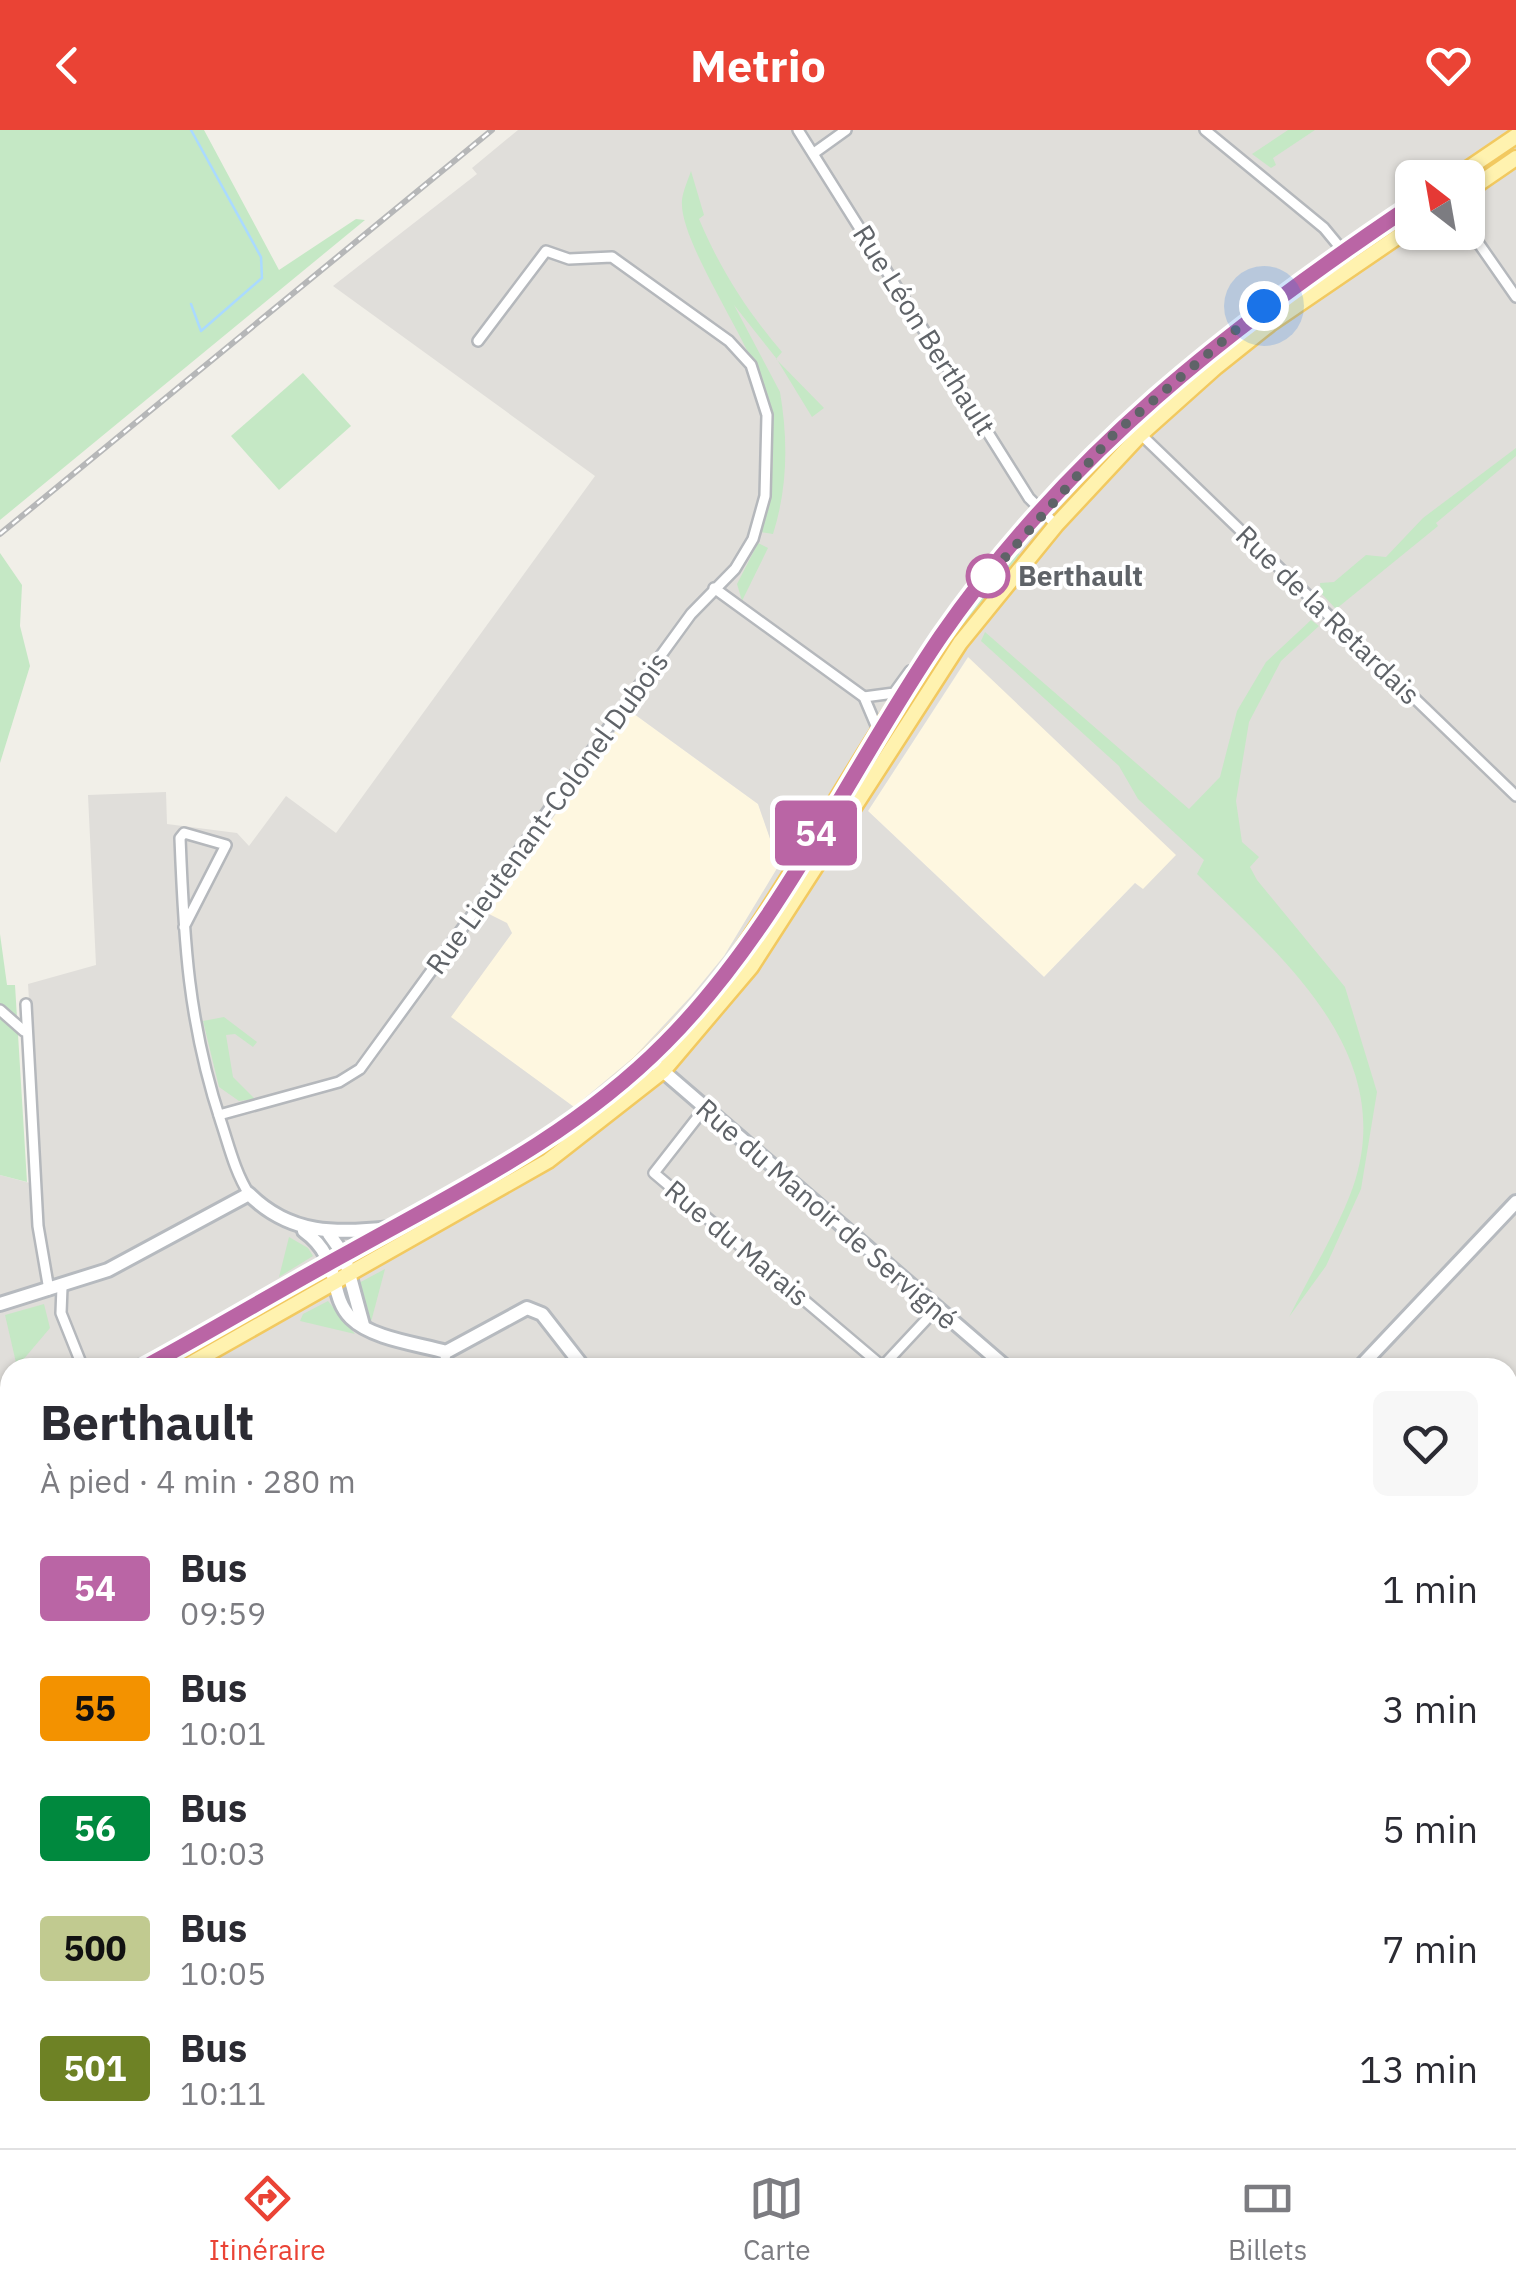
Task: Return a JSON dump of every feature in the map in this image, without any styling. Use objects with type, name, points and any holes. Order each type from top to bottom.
[{"type":"main road","points":[[1481,160],[1516,136]]},
{"type":"main road","points":[[1485,179],[1516,158]]},
{"type":"main road","points":[[206,1358],[521,1176],[602,1124],[662,1071],[730,996],[879,731],[944,632],[1041,512],[1128,422],[1253,314],[1395,216]]},
{"type":"main road","points":[[160,1358],[513,1162],[583,1116],[649,1059],[782,906],[971,628],[1056,525],[1140,435],[1270,324],[1395,239]]},
{"type":"main road","points":[[513,1162],[521,1176]]},
{"type":"street","name":"Rue Léon Berthault","points":[[798,130],[1041,512],[1056,525]]},
{"type":"street","points":[[814,154],[846,130]]},
{"type":"street","points":[[1205,130],[1324,228],[1344,251]]},
{"type":"street","name":"Rue Lieutenant-Colonel Dubois","points":[[219,1115],[339,1082],[360,1070],[714,588],[734,569],[753,538],[765,496],[769,450],[761,390],[752,365],[729,341],[612,258],[569,259],[546,250],[478,341]]},
{"type":"street","points":[[1483,250],[1516,297]]},
{"type":"street","name":"Rue de la Retardais","points":[[1128,422],[1516,796]]},
{"type":"street","points":[[714,588],[864,698],[879,731]]},
{"type":"street","points":[[864,698],[894,693],[934,638],[944,632]]},
{"type":"street","points":[[890,714],[899,735]]},
{"type":"street","points":[[184,926],[226,845],[184,833],[180,838],[184,926],[194,1029],[219,1115],[249,1194],[273,1215],[328,1234],[396,1227]]},
{"type":"street","points":[[26,1004],[40,1249],[79,1358]]},
{"type":"street","points":[[0,1010],[26,1033]]},
{"type":"street","name":"Rue du Manoir de Servigné","points":[[649,1059],[995,1358]]},
{"type":"street","name":"Rue du Marais","points":[[704,1109],[654,1174],[870,1358]]},
{"type":"street","points":[[0,1304],[108,1270],[249,1194]]},
{"type":"street","points":[[1368,1358],[1516,1202]]},
{"type":"street","points":[[293,1224],[337,1259]]},
{"type":"street","points":[[328,1234],[342,1276],[347,1312],[363,1325],[446,1352],[527,1308],[542,1314],[576,1358]]},
{"type":"street","points":[[890,1358],[937,1308]]},
{"type":"street","points":[[445,1358],[446,1352]]},
{"type":"shaded area","points":[[518,130],[1516,130],[1516,1358],[0,1358],[0,1175],[41,1186],[28,984],[96,965],[88,795],[166,792],[167,824],[237,833],[249,846],[286,796],[336,833],[595,476],[333,286],[477,174],[472,168]],"holes":[[[968,657],[1176,855],[1143,889],[1135,883],[1044,977],[868,811]],[[630,711],[758,804],[779,865],[724,956],[634,1057],[574,1107],[451,1017],[512,933],[507,923],[485,912]]]},
{"type":"shaded area","points":[[969,656],[1177,855],[1143,890],[1135,883],[1044,977],[868,811]]},
{"type":"shaded area","points":[[630,711],[758,804],[780,865],[724,956],[676,1014],[634,1057],[574,1107],[450,1017],[512,933],[483,915]]},
{"type":"green space","points":[[0,130],[204,130],[279,270],[356,219],[365,220],[0,520]]},
{"type":"green space","points":[[1288,130],[1315,130],[1273,158],[1276,165],[1271,168],[1252,154]]},
{"type":"green space","points":[[691,171],[704,215],[699,219],[716,255],[746,305],[782,352],[776,359],[734,305],[780,392],[785,463],[782,499],[773,534],[760,532],[772,468],[768,403],[684,219],[682,200]]},
{"type":"green space","points":[[778,361],[824,408],[812,417]]},
{"type":"green space","points":[[303,373],[351,426],[279,490],[231,436]]},
{"type":"green space","points":[[1516,448],[1516,456],[1436,523],[1438,526],[1336,609],[1321,593],[1320,583],[1334,582],[1366,555],[1386,557],[1423,518]]},
{"type":"green space","points":[[758,543],[768,548],[742,601],[737,584]]},
{"type":"green space","points":[[1015,551],[1022,556],[908,711],[905,709],[927,668]]},
{"type":"green space","points":[[0,553],[22,585],[20,626],[30,666],[0,763]]},
{"type":"green space","points":[[1311,620],[1319,626],[1281,661],[1249,722],[1236,801],[1242,842],[1259,857],[1250,867],[1257,880],[1345,987],[1377,1092],[1361,1189],[1326,1266],[1289,1317],[1353,1187],[1363,1139],[1360,1093],[1346,1051],[1324,1012],[1296,975],[1197,874],[1204,860],[1138,799],[1119,766],[981,641],[985,632],[1189,809],[1220,777],[1237,711],[1266,662]]},
{"type":"green space","points":[[892,723],[895,733],[786,899],[784,895]]},
{"type":"green space","points":[[0,934],[7,985],[15,985],[27,1182],[0,1175]]},
{"type":"green space","points":[[224,1017],[257,1042],[253,1047],[235,1034],[226,1035],[233,1077],[255,1099],[239,1101],[219,1087],[203,1021]]},
{"type":"green space","points":[[289,1237],[308,1248],[313,1256],[279,1277]]},
{"type":"green space","points":[[385,1269],[371,1322],[355,1285]]},
{"type":"green space","points":[[328,1301],[355,1334],[300,1321],[303,1314]]},
{"type":"green space","points":[[44,1304],[50,1328],[25,1358],[15,1358],[5,1315]]},
{"type":"waterway","points":[[191,130],[261,257],[262,278],[201,331],[191,304]]},
{"type":"railway","points":[[0,534],[492,130]]},
{"type":"bus line","name":"54","points":[[161,1358],[513,1162],[574,1122],[633,1074],[684,1024],[735,960],[944,632],[1041,512],[1114,434],[1170,382],[1278,295],[1395,216]]},
{"type":"place","name":"Berthault","points":[[988,576]]},
{"type":"route","points":[[988,576],[979,587],[1041,512],[1114,434],[1264,306]]}]
